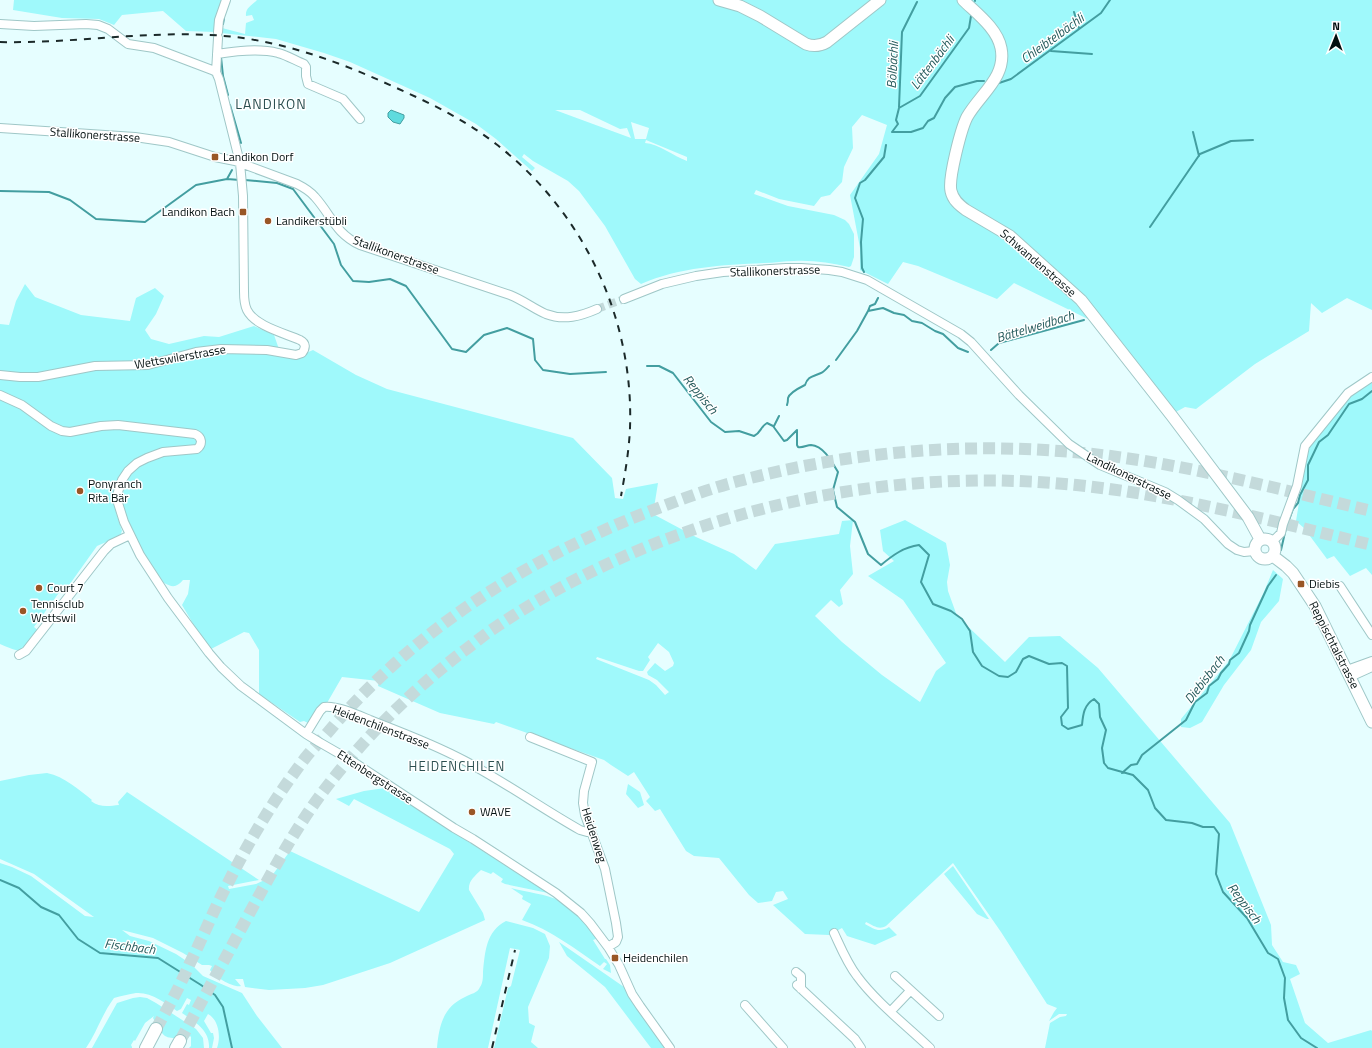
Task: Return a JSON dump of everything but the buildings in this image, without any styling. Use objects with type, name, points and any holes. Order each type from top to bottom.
[{"type":"highway","points":[[146,1048],[156,1030]]},
{"type":"main road","points":[[719,0],[740,6],[812,46],[818,46],[827,42],[880,0]]},
{"type":"main road","name":"Schwandenstrasse","points":[[963,0],[994,33],[1001,47],[1002,58],[997,76],[971,111],[963,128],[950,182],[954,200],[959,206],[1014,239],[1081,300],[1210,466],[1248,517],[1260,539]]},
{"type":"main road","points":[[1254,551],[1256,544],[1260,539],[1266,538],[1272,542],[1275,550],[1272,556]]},
{"type":"main road","name":"Reppischtalstrasse","points":[[1254,551],[1257,556],[1263,559],[1268,559],[1272,556],[1286,566],[1301,584],[1315,606],[1372,722]]},
{"type":"street","points":[[226,0],[219,20],[216,72],[240,163]]},
{"type":"street","points":[[0,24],[34,26],[98,25],[108,29],[128,44],[154,48],[216,72]]},
{"type":"street","points":[[216,54],[235,51],[264,51],[279,53],[306,66],[308,84],[343,99],[360,119]]},
{"type":"street","name":"Stallikonerstrasse","points":[[0,128],[150,139],[182,145],[215,157],[240,163],[297,184],[306,189],[314,196],[342,233],[360,245],[510,295],[525,301],[546,314],[556,317],[581,316],[597,309]]},
{"type":"street","name":"Wettswilerstrasse","points":[[0,375],[34,377],[95,366],[148,365],[196,352],[221,349],[268,350],[296,355],[302,353],[305,347],[302,341],[258,321],[250,314],[246,306],[244,291],[242,185],[240,163]]},
{"type":"street","name":"Stallikonerstrasse","points":[[624,299],[662,284],[696,276],[723,272],[786,268],[822,269],[842,272],[867,280],[961,334]]},
{"type":"street","name":"Landikonerstrasse","points":[[961,334],[971,342],[1019,395],[1069,444],[1100,465],[1165,492],[1178,500],[1204,519],[1228,544],[1237,550],[1244,552],[1254,551]]},
{"type":"street","points":[[1272,542],[1280,533],[1297,486],[1305,446],[1348,393],[1372,376]]},
{"type":"street","name":"Ettenbergstrasse","points":[[0,395],[22,405],[51,426],[62,431],[70,432],[101,426],[118,425],[195,434],[201,438],[201,443],[197,449],[168,451],[147,458],[132,467],[122,480],[118,492],[118,503],[120,512],[140,555],[168,598],[209,653],[241,686],[306,734],[352,761],[445,822],[474,838],[556,893],[580,913],[590,923],[608,947],[619,965],[636,1000],[670,1048]]},
{"type":"street","points":[[19,656],[26,651],[104,551],[111,544],[130,535]]},
{"type":"street","points":[[1340,586],[1372,635]]},
{"type":"street","points":[[1349,674],[1372,661]]},
{"type":"street","points":[[1349,674],[1372,667]]},
{"type":"street","name":"Heidenchilenstrasse","points":[[306,734],[324,707],[333,707],[360,716],[401,732],[463,760],[488,773],[580,830],[587,832],[591,831]]},
{"type":"street","name":"Heidenweg","points":[[530,737],[592,762],[584,791],[583,803],[585,815],[605,869],[616,923],[618,937],[616,942],[608,947]]},
{"type":"street","points":[[834,933],[857,977],[873,995],[930,1048]]},
{"type":"street","points":[[796,972],[801,976],[799,987],[856,1039],[861,1048]]},
{"type":"street","points":[[895,976],[938,1016]]},
{"type":"street","points":[[891,1011],[910,991]]},
{"type":"street","points":[[745,1005],[783,1048]]},
{"type":"shaded area","points":[[14,0],[224,0],[215,32],[186,31],[163,11],[122,15],[114,25],[99,19],[62,18],[13,10]]},
{"type":"shaded area","points":[[257,0],[1372,0],[1372,310],[1347,298],[1322,313],[1311,303],[1309,331],[1255,364],[1196,409],[1185,407],[1174,413],[1096,313],[1088,319],[1014,283],[997,299],[918,266],[903,262],[888,284],[860,270],[860,248],[850,195],[879,154],[887,125],[862,115],[852,127],[853,148],[844,167],[842,182],[830,195],[821,197],[814,206],[779,199],[756,190],[754,194],[788,206],[834,215],[845,220],[849,224],[854,234],[854,257],[851,266],[849,267],[822,262],[786,261],[717,266],[686,270],[656,278],[641,284],[635,279],[605,226],[579,191],[568,181],[533,161],[524,154],[522,157],[535,168],[532,171],[496,139],[476,124],[430,98],[350,62],[276,39],[221,33],[222,28],[245,34],[246,23],[254,20],[252,15],[246,16],[246,13],[249,7]],"holes":[[[555,110],[580,110],[620,129],[627,128],[631,138]],[[631,122],[649,128],[646,139],[635,139]],[[646,140],[687,157],[687,161],[661,148],[645,143]]]},
{"type":"shaded area","points":[[391,110],[404,115],[404,118],[400,124],[393,122],[388,117],[388,113]]},
{"type":"shaded area","points":[[25,284],[35,297],[81,315],[130,321],[136,298],[155,288],[164,296],[156,314],[145,330],[151,339],[169,344],[204,336],[219,337],[254,326],[274,335],[280,352],[304,354],[313,350],[356,375],[387,389],[573,438],[612,478],[615,498],[623,499],[626,489],[658,483],[653,514],[696,537],[734,554],[756,570],[775,544],[839,534],[842,521],[853,520],[850,546],[853,574],[840,590],[843,604],[839,607],[831,600],[815,616],[842,642],[882,675],[920,702],[936,671],[946,663],[903,600],[868,576],[894,561],[883,551],[880,530],[905,520],[946,543],[950,565],[947,582],[948,591],[957,616],[1005,662],[1029,637],[1060,636],[1098,668],[1230,823],[1271,925],[1272,945],[1283,962],[1296,965],[1300,974],[1290,979],[1305,1023],[1328,1043],[1371,1030],[1372,1048],[1045,1048],[1050,1023],[1060,1017],[1066,1016],[1067,1014],[1059,1014],[1049,1021],[1057,1008],[1047,1004],[1001,932],[953,863],[886,926],[879,928],[866,922],[865,924],[879,930],[889,927],[897,935],[875,945],[847,936],[842,928],[829,935],[805,934],[773,905],[788,899],[783,891],[776,892],[772,901],[758,903],[749,895],[719,858],[694,856],[686,851],[660,809],[655,811],[646,801],[650,797],[634,772],[628,776],[604,760],[496,722],[494,724],[440,713],[378,686],[379,681],[342,677],[327,703],[320,707],[308,723],[304,721],[300,722],[259,694],[259,650],[249,633],[244,632],[211,649],[198,632],[182,605],[188,594],[190,580],[183,580],[175,586],[170,586],[164,583],[132,531],[127,520],[122,499],[126,484],[117,481],[114,500],[122,531],[120,536],[97,546],[67,588],[71,590],[68,595],[61,590],[34,627],[40,632],[30,644],[23,650],[14,650],[0,644],[0,324],[9,325],[16,301]],"holes":[[[658,643],[669,652],[674,663],[673,666],[665,671],[655,663],[647,672],[648,675],[657,680],[669,692],[665,695],[649,680],[596,659],[597,657],[643,671],[650,660],[648,657]]]},
{"type":"shaded area","points":[[1372,373],[1372,575],[1366,568],[1350,576],[1334,556],[1327,559],[1304,528],[1296,521],[1309,442]]},
{"type":"shaded area","points":[[1273,570],[1283,579],[1279,601],[1261,622],[1251,650],[1224,685],[1202,722],[1190,728],[1181,727],[1181,719],[1229,661],[1263,594]]},
{"type":"shaded area","points":[[47,773],[65,780],[92,800],[91,801],[101,806],[119,805],[118,802],[127,792],[259,880],[228,886],[229,889],[256,884],[271,877],[290,851],[419,912],[454,854],[450,849],[354,799],[349,806],[336,799],[364,791],[385,788],[548,893],[505,884],[501,882],[503,879],[493,872],[491,874],[481,870],[471,881],[469,890],[483,913],[485,920],[390,963],[323,985],[305,988],[269,990],[245,987],[243,979],[235,979],[241,986],[233,985],[220,979],[212,973],[210,970],[212,966],[202,965],[183,953],[153,938],[122,930],[130,936],[149,941],[176,954],[191,964],[203,976],[242,993],[257,1016],[282,1048],[217,1048],[219,1034],[217,1024],[208,1014],[204,1021],[211,1033],[213,1033],[214,1038],[212,1048],[209,1048],[207,1036],[201,1027],[182,1013],[187,1004],[189,1005],[191,1000],[187,998],[181,1009],[177,1011],[153,996],[136,993],[114,998],[86,1048],[0,1048],[0,863],[31,876],[85,916],[94,917],[34,874],[0,859],[0,781]]},
{"type":"shaded area","points":[[628,784],[640,792],[644,805],[638,808],[626,794]]},
{"type":"shaded area","points":[[953,866],[989,919],[977,914],[944,874]]},
{"type":"shaded area","points":[[511,888],[549,897],[560,901],[569,908],[594,934],[596,939],[593,940],[610,965],[611,973],[603,969],[607,964],[604,962],[600,966],[553,934],[522,920],[531,904],[522,899],[523,896]]},
{"type":"shaded area","points":[[506,921],[533,928],[545,934],[550,946],[549,958],[528,1007],[529,1023],[535,1026],[531,1042],[538,1048],[494,1048],[508,988],[511,986],[520,950],[510,948],[488,1048],[437,1048],[439,1032],[447,1012],[458,1001],[478,991],[483,980],[486,950],[490,936],[499,925]]},
{"type":"shaded area","points":[[559,942],[624,987],[633,1003],[666,1048],[651,1048],[605,987],[567,956]]},
{"type":"shaded area","points":[[140,997],[147,998],[156,1003],[196,1029],[203,1038],[204,1048],[189,1048],[191,1046],[190,1036],[188,1038],[173,1038],[166,1036],[160,1030],[153,1018],[154,1016],[145,1023],[135,1041],[134,1040],[131,1045],[132,1048],[92,1048],[117,1003]]},
{"type":"waterway","name":"Chleibtelbächli","points":[[999,83],[1011,79],[1101,13],[1110,0]]},
{"type":"waterway","name":"Bölbächli","points":[[899,107],[902,32],[917,2]]},
{"type":"waterway","points":[[1074,12],[1079,29]]},
{"type":"waterway","name":"Lättenbächli","points":[[892,132],[898,124],[896,120],[899,108],[920,96],[969,28],[971,16]]},
{"type":"waterway","points":[[223,24],[224,18]]},
{"type":"waterway","points":[[1051,51],[1092,54]]},
{"type":"waterway","points":[[221,57],[223,76],[228,95]]},
{"type":"waterway","name":"Chleibtelbächli","points":[[892,132],[911,132],[923,128],[928,121],[934,118],[945,98],[955,87],[977,81],[984,81]]},
{"type":"waterway","points":[[230,105],[241,143]]},
{"type":"waterway","points":[[1193,132],[1199,156]]},
{"type":"waterway","points":[[1150,227],[1200,154],[1231,141],[1253,140]]},
{"type":"waterway","name":"Lättenbächli","points":[[864,272],[862,268],[861,242],[863,219],[855,198],[860,183],[865,180],[884,157],[886,145]]},
{"type":"waterway","points":[[227,179],[232,170]]},
{"type":"waterway","name":"Reppisch","points":[[0,191],[49,192],[70,200],[96,219],[145,222],[196,185],[227,179],[240,180]]},
{"type":"waterway","name":"Reppisch","points":[[245,180],[277,183],[293,189],[334,244],[341,265],[353,281],[369,282],[390,279],[406,286],[452,349],[466,352],[484,335],[507,328],[533,339],[535,360],[543,370],[570,374],[606,372]]},
{"type":"waterway","name":"Lättenbächli","points":[[868,311],[870,306],[875,304],[878,298]]},
{"type":"waterway","name":"Bättelweidbach","points":[[836,360],[857,331],[868,311],[883,308],[894,313],[904,315],[912,321],[922,323],[943,334],[958,348],[968,352]]},
{"type":"waterway","name":"Bättelweidbach","points":[[991,350],[999,343],[1084,320]]},
{"type":"waterway","name":"Reppisch","points":[[647,366],[659,366],[673,373],[711,422],[725,432],[739,431],[754,436],[767,423],[773,426],[784,441],[797,430],[798,447],[811,445],[824,451],[838,472],[833,490],[837,507],[855,522],[868,554],[881,565],[899,552],[919,545],[929,555],[921,582],[933,604],[951,611],[962,619],[970,631],[973,652],[982,666],[999,676],[1008,677],[1016,672],[1023,659],[1029,656],[1049,664],[1062,663],[1067,666],[1068,708],[1061,717],[1062,725],[1068,729],[1082,725],[1086,707],[1094,699],[1099,704],[1100,717],[1106,730],[1102,748],[1104,763],[1108,768],[1133,775],[1148,790],[1155,808],[1166,820],[1192,823],[1203,827],[1214,827],[1219,834],[1216,874],[1223,892],[1247,918],[1268,953],[1278,959],[1285,978],[1284,998],[1288,1020],[1301,1038],[1317,1048]]},
{"type":"waterway","name":"Bättelweidbach","points":[[787,405],[788,398],[795,390],[805,385],[809,378],[824,371],[829,366]]},
{"type":"waterway","name":"Diebisbach","points":[[1289,520],[1308,480],[1308,465],[1319,442],[1328,435],[1349,404],[1362,399],[1372,391]]},
{"type":"waterway","name":"Bättelweidbach","points":[[774,426],[779,416]]},
{"type":"waterway","name":"Diebisbach","points":[[1281,550],[1286,528]]},
{"type":"waterway","name":"Diebisbach","points":[[1122,773],[1131,765],[1137,764],[1142,755],[1186,720],[1195,702],[1207,693],[1209,686],[1218,679],[1229,664],[1230,660],[1239,653],[1268,586],[1276,575]]},
{"type":"waterway","name":"Fischbach","points":[[0,880],[19,888],[41,907],[59,915],[78,939],[100,953],[158,958],[215,995],[223,1007],[232,1048]]},
{"type":"tunnel","points":[[597,309],[624,299]]},
{"type":"tunnel","points":[[156,1029],[182,980],[236,867],[254,834],[274,802],[306,757],[368,689],[439,627],[477,600],[558,552],[645,513],[681,499],[731,483],[821,463],[900,452],[980,448],[1059,451],[1138,460],[1256,483],[1372,511]]},
{"type":"tunnel","points":[[180,1041],[265,884],[291,840],[319,797],[351,757],[403,702],[441,669],[490,631],[552,592],[619,559],[688,531],[759,510],[832,494],[906,484],[980,480],[1053,483],[1134,493],[1214,508],[1372,545]]},
{"type":"railway","points":[[0,42],[61,41],[182,34],[213,35],[263,41],[338,63],[374,78],[419,98],[484,135],[527,171],[554,201],[578,234],[597,270],[612,307],[623,347],[629,387],[630,428],[627,462],[621,496]]},
{"type":"railway","points":[[492,1048],[515,950]]},
{"type":"place","name":"Landikon Dorf","points":[[215,157]]},
{"type":"place","name":"Landikon Bach","points":[[243,212]]},
{"type":"place","name":"Landikerstübli","points":[[268,221]]},
{"type":"place","name":"Ponyranch Rita Bär","points":[[80,491]]},
{"type":"place","name":"Diebis","points":[[1301,584]]},
{"type":"place","name":"Court 7","points":[[39,588]]},
{"type":"place","name":"Tennisclub Wettswil","points":[[23,611]]},
{"type":"place","name":"WAVE","points":[[472,812]]},
{"type":"place","name":"Heidenchilen","points":[[615,958]]},
{"type":"district","name":"LANDIKON","points":[[271,104]]},
{"type":"district","name":"HEIDENCHILEN","points":[[457,766]]}]
